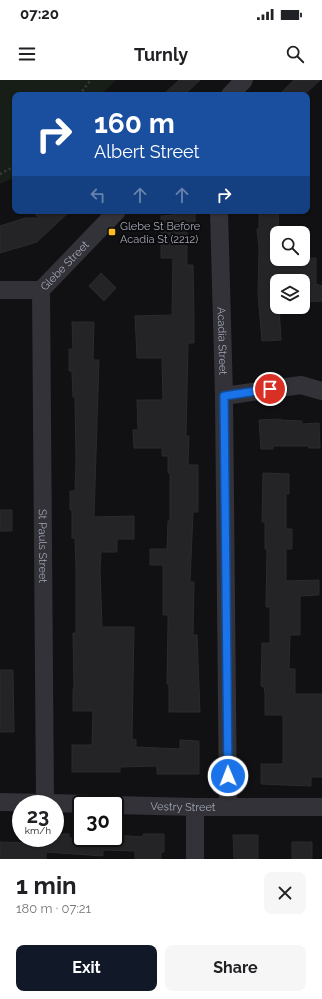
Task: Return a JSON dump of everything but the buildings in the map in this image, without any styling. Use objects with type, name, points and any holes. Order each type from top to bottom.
[{"type":"street","points":[[233,92],[244,80]]},
{"type":"street","name":"Glebe Street","points":[[0,290],[41,290],[114,214]]},
{"type":"street","name":"Acadia Street","points":[[219,214],[224,396],[228,806]]},
{"type":"street","name":"St Pauls Street","points":[[41,290],[45,795]]},
{"type":"street","points":[[224,396],[301,385],[322,391]]},
{"type":"street","points":[[0,802],[12,802]]},
{"type":"street","name":"Vestry Street","points":[[124,805],[322,807]]},
{"type":"street","points":[[195,807],[195,859]]},
{"type":"path","points":[[81,92],[91,80]]},
{"type":"path","points":[[0,174],[12,168]]},
{"type":"shaded area","points":[[0,80],[116,80],[104,92],[12,92],[12,178],[0,184]]},
{"type":"place","name":"Glebe St Before Acadia St (2212)","points":[[112,232]]},
{"type":"route","points":[[228,776],[224,396],[270,389]]}]
